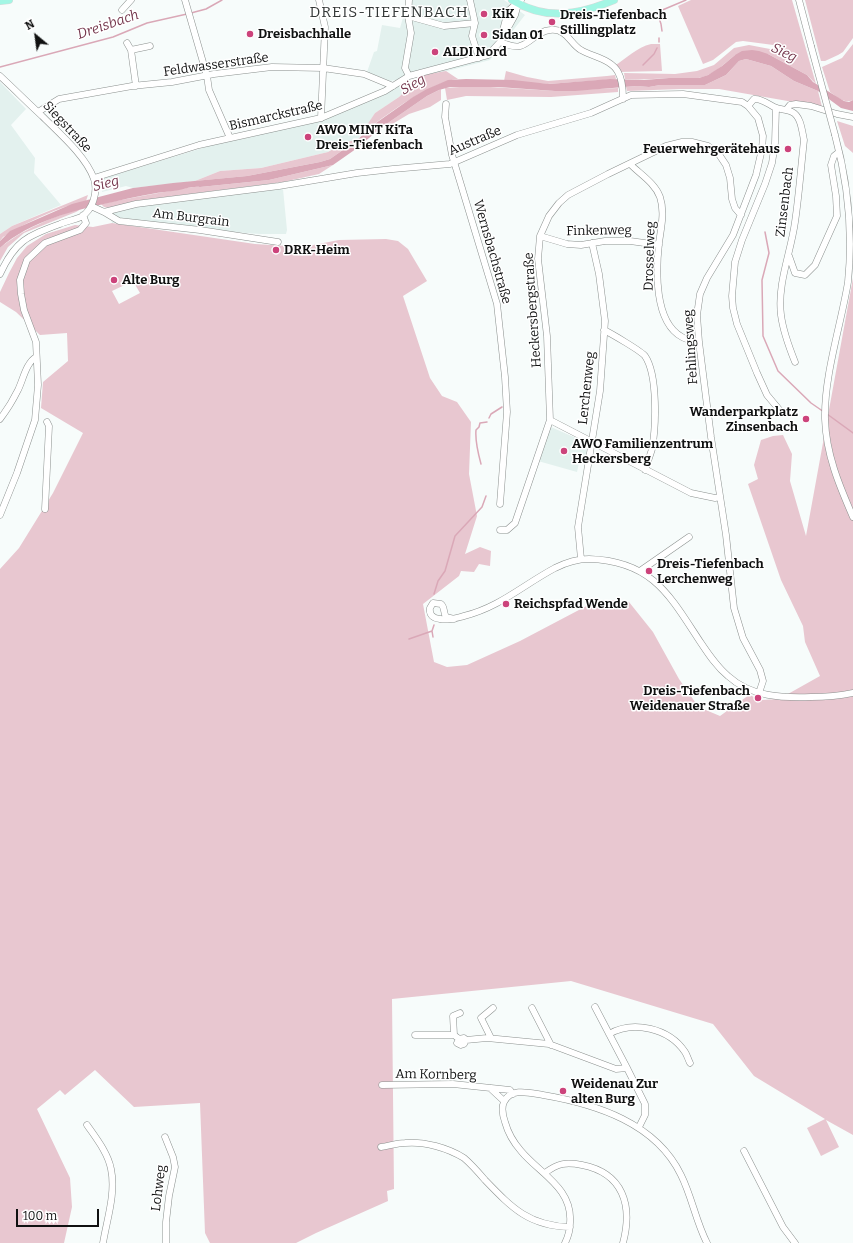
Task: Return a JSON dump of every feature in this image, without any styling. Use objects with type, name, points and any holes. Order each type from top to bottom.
[{"type":"main road","points":[[0,1],[9,0]]},
{"type":"main road","points":[[517,1],[539,12],[566,14],[579,12],[614,0]]},
{"type":"street","points":[[122,10],[131,0]]},
{"type":"street","points":[[186,0],[207,76],[209,90],[230,138]]},
{"type":"street","points":[[319,0],[325,27],[321,118]]},
{"type":"street","points":[[409,0],[408,16],[411,33],[405,68],[409,76]]},
{"type":"street","points":[[470,0],[475,23],[472,36],[480,58]]},
{"type":"street","points":[[799,0],[839,152],[847,192],[850,217],[851,247],[848,283],[830,370],[825,406],[826,437],[832,466],[853,517]]},
{"type":"street","points":[[517,1],[508,10],[500,42],[512,46],[520,46],[541,32],[557,30],[570,38],[580,50],[610,64],[618,72],[620,76],[623,99]]},
{"type":"street","points":[[408,16],[444,26],[475,23]]},
{"type":"street","name":"Bismarckstraße","points":[[94,178],[199,145],[321,118],[384,91],[409,76],[488,55],[500,42]]},
{"type":"street","points":[[127,43],[131,50],[136,86]]},
{"type":"street","points":[[131,50],[150,46]]},
{"type":"street","name":"Feldwasserstraße","points":[[38,112],[59,99],[136,86],[272,67],[323,68],[364,74],[393,86]]},
{"type":"street","name":"Siegstraße","points":[[0,76],[73,147],[94,178],[95,193],[91,206],[85,214],[86,223],[80,230],[45,243],[27,260],[20,280],[24,310],[36,342],[36,357]]},
{"type":"street","name":"Austraße","points":[[104,212],[136,204],[280,186],[364,172],[450,164],[517,135],[591,113],[631,95],[683,94],[742,102],[748,106]]},
{"type":"street","points":[[748,106],[754,99],[758,99],[776,108],[786,110],[790,105],[796,104],[811,106],[853,117]]},
{"type":"street","name":"Wernsbachstraße","points":[[446,104],[445,118],[452,155],[497,304],[505,377],[507,412],[500,504]]},
{"type":"street","name":"Fehlingsweg","points":[[748,106],[758,118],[763,136],[762,149],[756,175],[733,235],[707,278],[700,294],[697,315],[699,342],[726,535],[734,608],[745,643],[760,670],[763,681],[760,693]]},
{"type":"street","points":[[776,108],[775,143],[772,163],[766,184],[742,240],[735,262],[732,296],[737,324],[757,373],[767,395],[782,413]]},
{"type":"street","name":"Zinsenbach","points":[[786,110],[793,112],[797,116],[804,140],[796,221],[782,285],[781,314],[785,334],[794,362]]},
{"type":"street","name":"Heckersbergstraße","points":[[500,530],[506,530],[515,523],[550,420],[547,336],[538,259],[540,236],[549,216],[559,203],[568,195],[666,146],[682,142],[692,142],[708,146],[718,153],[726,165],[730,178],[732,199],[735,208],[741,215]]},
{"type":"street","name":"Zinsenbach","points":[[788,256],[795,273],[805,275],[815,265],[837,216],[836,196],[831,165],[834,156],[839,152]]},
{"type":"street","name":"Drosselweg","points":[[630,164],[652,184],[660,197],[663,214],[658,266],[660,304],[673,329],[682,337],[699,342]]},
{"type":"street","points":[[91,206],[104,212]]},
{"type":"street","name":"Am Burgrain","points":[[104,212],[120,221],[200,230],[278,242]]},
{"type":"street","points":[[0,274],[13,250],[28,237],[85,214]]},
{"type":"street","name":"Finkenweg","points":[[540,236],[567,244],[581,245],[605,241],[630,241],[659,244]]},
{"type":"street","name":"Lerchenweg","points":[[581,559],[578,527],[600,390],[605,321],[599,274],[592,243]]},
{"type":"street","points":[[604,330],[644,355],[652,369],[654,427],[652,450],[645,470]]},
{"type":"street","points":[[0,419],[19,388],[30,362],[36,357]]},
{"type":"street","points":[[0,514],[17,473],[35,420],[38,385],[36,357]]},
{"type":"street","points":[[35,420],[49,420],[45,509]]},
{"type":"street","points":[[550,420],[691,493],[716,498],[720,497]]},
{"type":"street","points":[[640,571],[689,537]]},
{"type":"street","points":[[454,619],[492,607],[556,568],[581,559],[620,562],[640,571],[657,583],[671,598],[714,661],[728,677],[745,688],[775,697],[789,698],[853,694]]},
{"type":"street","points":[[595,1007],[645,1104],[645,1115],[639,1128]]},
{"type":"street","points":[[491,1038],[481,1018],[493,1008]]},
{"type":"street","points":[[532,1008],[550,1045]]},
{"type":"street","points":[[456,1037],[453,1016],[460,1013]]},
{"type":"street","points":[[609,1034],[618,1029],[636,1026],[659,1031],[672,1039],[684,1051],[690,1063]]},
{"type":"street","points":[[415,1035],[456,1037],[464,1038],[466,1040],[491,1038],[550,1045],[616,1069],[627,1068]]},
{"type":"street","name":"Am Kornberg","points":[[382,1085],[453,1084],[510,1090],[513,1094],[527,1092],[574,1102],[610,1112],[639,1128],[656,1142],[673,1160],[685,1184],[707,1243]]},
{"type":"street","name":"Am Kornberg","points":[[490,1088],[504,1101]]},
{"type":"street","points":[[513,1094],[504,1101],[503,1117],[511,1137],[521,1152],[559,1187],[567,1201],[571,1214],[570,1227],[565,1243]]},
{"type":"street","points":[[87,1125],[101,1145],[111,1168],[113,1191],[102,1243]]},
{"type":"street","name":"Lohweg","points":[[164,1137],[170,1149],[175,1167],[169,1196],[166,1222],[166,1243]]},
{"type":"street","points":[[381,1147],[406,1143],[428,1144],[448,1150],[464,1159],[520,1213],[545,1224],[570,1227]]},
{"type":"street","points":[[744,1151],[783,1227],[795,1243]]},
{"type":"street","points":[[545,1173],[555,1166],[572,1163],[593,1167],[607,1174],[617,1184],[624,1199],[626,1232],[623,1243]]},
{"type":"shaded area","points":[[408,0],[504,0],[525,15],[490,60],[435,74],[390,81],[367,72],[374,52],[377,51],[382,25],[400,28]]},
{"type":"shaded area","points":[[691,0],[792,0],[816,84],[807,75],[768,54],[735,55],[716,71],[699,78],[625,79],[624,73],[675,74],[697,71],[714,65],[734,48],[749,45],[770,49],[781,46],[743,41],[736,42],[713,60],[703,64],[678,6]]},
{"type":"shaded area","points":[[805,0],[853,0],[853,38],[843,52],[825,61],[821,61]]},
{"type":"shaded area","points":[[651,44],[660,44],[662,71],[618,72],[614,66],[636,50]]},
{"type":"shaded area","points":[[853,44],[853,100],[847,101],[830,92],[822,67],[842,58]]},
{"type":"shaded area","points":[[752,50],[768,54],[807,75],[813,82],[844,101],[849,102],[853,100],[853,111],[841,108],[818,91],[794,81],[771,66],[746,59],[739,61],[726,75],[705,85],[637,86],[575,91],[498,87],[450,87],[439,90],[427,96],[385,125],[333,165],[269,180],[177,190],[136,197],[84,209],[68,213],[39,224],[12,239],[0,248],[0,241],[10,231],[72,204],[133,188],[247,176],[330,159],[357,140],[376,123],[413,97],[448,80],[513,80],[549,84],[610,79],[644,80],[699,78],[708,75],[742,51]]},
{"type":"shaded area","points":[[746,59],[771,66],[794,81],[818,91],[822,107],[719,89],[627,91],[626,87],[637,86],[705,85],[726,75],[739,61]]},
{"type":"shaded area","points":[[446,71],[458,79],[447,81],[423,92],[399,106],[368,129],[365,128],[375,113],[399,97],[423,75]]},
{"type":"shaded area","points":[[506,71],[548,81],[615,75],[616,79],[548,84],[504,81]]},
{"type":"shaded area","points":[[0,82],[26,109],[11,125],[35,158],[34,173],[61,205],[12,226],[0,234]]},
{"type":"shaded area","points":[[403,83],[409,87],[399,97],[375,113],[366,128],[368,129],[357,140],[345,142],[328,152],[261,168],[220,171],[195,181],[133,188],[126,186],[102,192],[101,179],[219,143],[251,137],[336,114]]},
{"type":"shaded area","points":[[474,86],[555,91],[618,88],[618,92],[551,97],[466,96],[447,100],[445,88]]},
{"type":"shaded area","points":[[441,89],[441,100],[430,107],[409,114],[389,126],[382,127],[427,96]]},
{"type":"shaded area","points":[[837,121],[853,126],[853,153],[845,146]]},
{"type":"shaded area","points":[[357,140],[330,159],[320,162],[247,176],[195,181],[220,171],[261,168],[328,152],[345,142]]},
{"type":"shaded area","points":[[333,165],[319,174],[283,182],[135,201],[109,208],[104,207],[101,204],[191,187],[269,180]]},
{"type":"shaded area","points":[[283,189],[287,230],[286,234],[260,234],[112,223],[109,208]]},
{"type":"shaded area","points":[[88,195],[86,201],[64,207],[33,220],[3,237],[0,241],[0,234],[12,226]]},
{"type":"shaded area","points":[[81,209],[24,233],[8,247],[0,261],[0,248],[17,236],[50,219]]},
{"type":"shaded area","points":[[112,223],[255,244],[303,247],[339,240],[386,239],[398,241],[408,249],[427,281],[403,296],[430,378],[442,396],[457,402],[471,422],[469,474],[477,516],[465,554],[480,547],[491,551],[490,566],[479,564],[474,572],[461,571],[459,576],[423,604],[434,662],[447,667],[467,665],[520,641],[596,601],[607,600],[629,602],[653,632],[679,679],[695,702],[701,708],[720,716],[749,695],[762,700],[779,699],[820,676],[805,642],[803,626],[781,580],[748,484],[758,479],[754,465],[761,440],[773,436],[783,435],[792,454],[790,481],[806,536],[853,278],[853,1135],[826,1120],[839,1147],[821,1156],[807,1128],[825,1119],[754,1076],[713,1024],[571,981],[392,999],[394,1189],[387,1191],[388,1201],[296,1243],[210,1243],[205,1233],[200,1103],[134,1107],[95,1070],[65,1095],[60,1090],[37,1109],[70,1178],[72,1207],[64,1243],[0,1243],[0,569],[19,548],[53,493],[83,433],[41,408],[43,382],[68,361],[67,333],[40,335],[16,312],[0,302],[0,292],[17,258],[27,246],[46,234],[75,225],[93,227]],"holes":[[[133,281],[140,293],[119,304],[112,291]]]},
{"type":"shaded area","name":"AWO Familienzentrum Heckersberg","points":[[551,427],[585,442],[587,447],[586,455],[580,458],[577,472],[538,461]]},
{"type":"waterway","name":"Dreisbach","points":[[191,13],[206,9],[222,0]]},
{"type":"waterway","points":[[662,31],[658,15],[660,11],[686,0]]},
{"type":"waterway","name":"Dreisbach","points":[[0,67],[113,37],[147,23],[187,14]]},
{"type":"waterway","points":[[643,65],[654,54],[657,48]]},
{"type":"waterway","name":"Zinsenbach","points":[[765,232],[769,253],[762,280],[763,336],[778,371],[811,403],[824,412]]},
{"type":"waterway","points":[[489,418],[491,414],[502,407]]},
{"type":"waterway","name":"Zinsenbach","points":[[827,414],[853,433]]},
{"type":"waterway","points":[[481,464],[476,443],[476,430],[480,423],[487,422]]},
{"type":"waterway","points":[[434,594],[438,581],[445,571],[455,536],[482,507],[486,496]]},
{"type":"waterway","points":[[433,637],[432,631],[434,625]]},
{"type":"waterway","points":[[409,639],[432,631]]},
{"type":"place","name":"KiK","points":[[484,14]]},
{"type":"place","name":"Dreis-Tiefenbach Stillingplatz","points":[[552,22]]},
{"type":"place","name":"Dreisbachhalle","points":[[250,34]]},
{"type":"place","name":"Sidan 01","points":[[484,35]]},
{"type":"place","name":"ALDI Nord","points":[[435,52]]},
{"type":"place","name":"AWO MINT KiTa Dreis-Tiefenbach","points":[[308,137]]},
{"type":"place","name":"Feuerwehrgerätehaus","points":[[788,149]]},
{"type":"place","name":"DRK-Heim","points":[[276,250]]},
{"type":"place","name":"Alte Burg","points":[[114,280]]},
{"type":"place","name":"Wanderparkplatz Zinsenbach","points":[[806,419]]},
{"type":"place","name":"AWO Familienzentrum Heckersberg","points":[[564,451]]},
{"type":"place","name":"Dreis-Tiefenbach Lerchenweg","points":[[649,571]]},
{"type":"place","name":"Reichspfad Wende","points":[[506,604]]},
{"type":"place","name":"Dreis-Tiefenbach Weidenauer Straße","points":[[758,698]]},
{"type":"place","name":"Weidenau Zur alten Burg","points":[[563,1091]]},
{"type":"district","name":"DREIS-TIEFENBACH","points":[[389,13]]},
{"type":"water label","name":"Sieg","points":[[784,53]]},
{"type":"water label","name":"Sieg","points":[[413,85]]},
{"type":"water label","name":"Sieg","points":[[106,184]]}]
